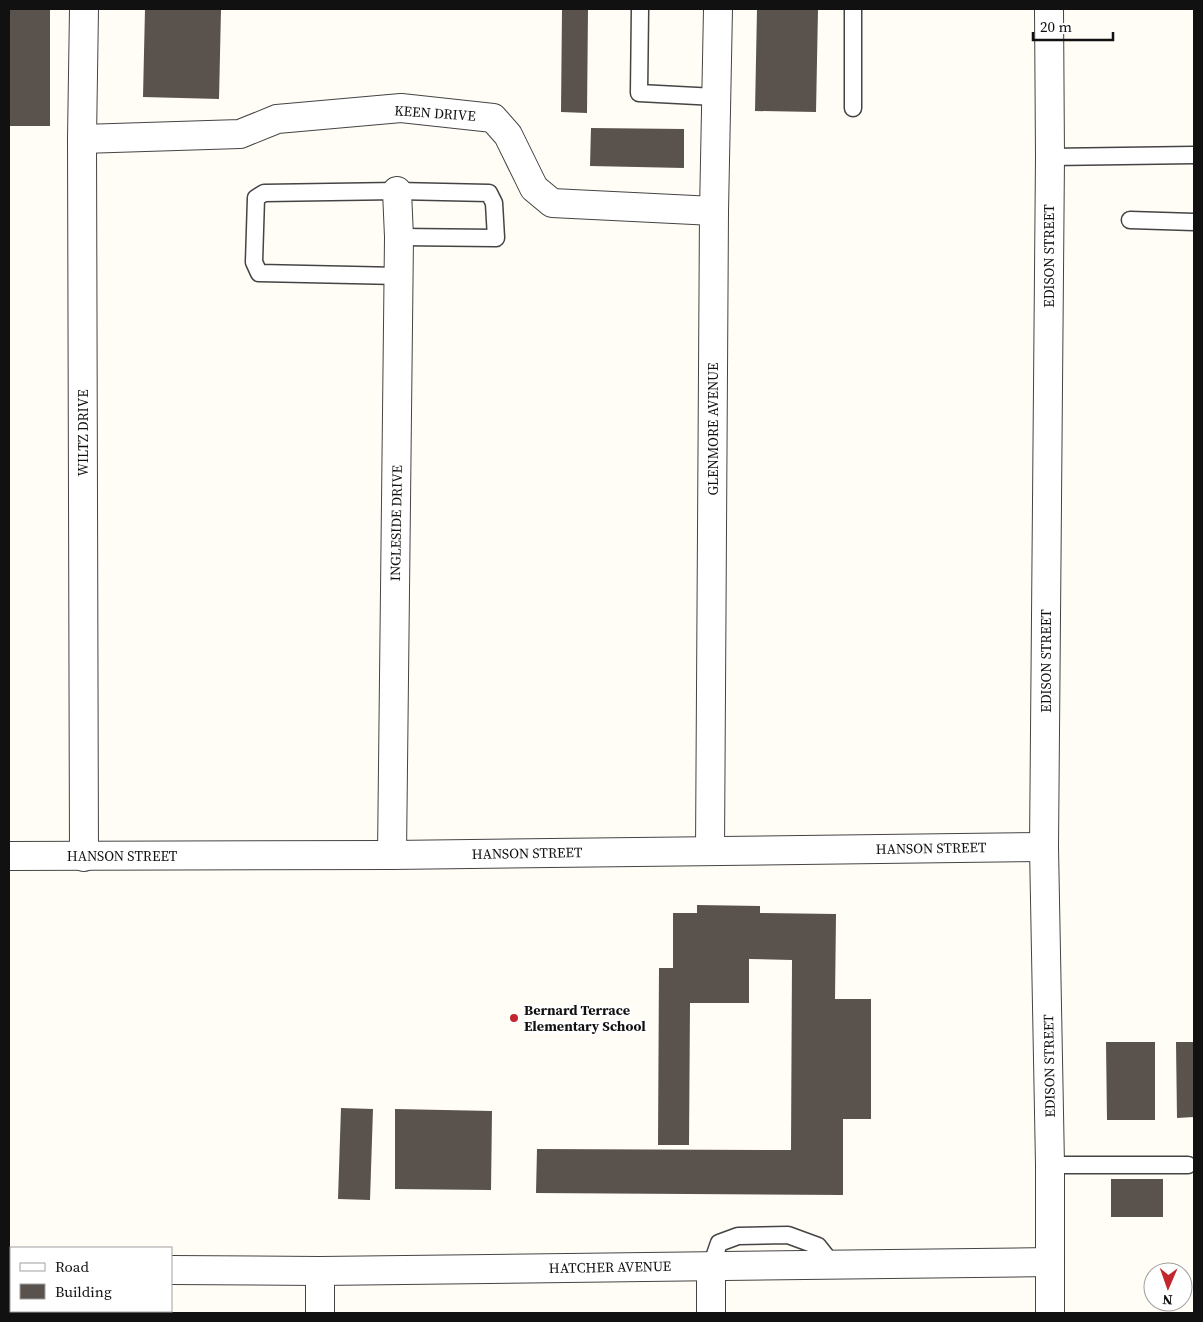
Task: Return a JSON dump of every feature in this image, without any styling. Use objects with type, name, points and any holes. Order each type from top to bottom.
[{"type":"street","name":"WILTZ DRIVE","points":[[84,9],[82,139],[84,857]]},
{"type":"street","name":"GLENMORE AVENUE","points":[[710,850],[714,211],[718,9]]},
{"type":"street","name":"EDISON STREET","points":[[1049,9],[1050,156],[1044,847],[1050,1165],[1050,1313]]},
{"type":"street","name":"KEEN DRIVE","points":[[82,139],[240,134],[277,119],[401,108],[493,118],[508,134],[534,188],[552,203],[714,211]]},
{"type":"street","name":"INGLESIDE DRIVE","points":[[392,855],[399,276],[398,191]]},
{"type":"street","name":"HANSON STREET","points":[[9,856],[392,855],[1044,847]]},
{"type":"street","name":"HATCHER AVENUE","points":[[172,1270],[320,1271],[1050,1262]]},
{"type":"street","points":[[710,1313],[711,1266]]},
{"type":"street","points":[[320,1271],[320,1313]]},
{"type":"lane","points":[[640,9],[639,93],[716,96]]},
{"type":"lane","points":[[853,9],[853,108]]},
{"type":"lane","points":[[1050,156],[1194,155]]},
{"type":"lane","points":[[399,237],[496,238],[494,203],[489,193],[398,191],[264,194],[256,198],[254,262],[259,273],[399,276]]},
{"type":"lane","points":[[1130,220],[1194,222]]},
{"type":"lane","points":[[1050,1165],[1188,1165]]},
{"type":"building","points":[[9,9],[50,9],[50,126],[9,126]]},
{"type":"building","points":[[145,9],[221,9],[219,99],[143,97]]},
{"type":"building","points":[[562,9],[588,9],[587,113],[561,112]]},
{"type":"building","points":[[757,9],[818,9],[816,112],[755,111]]},
{"type":"building","points":[[591,128],[684,129],[684,168],[590,166]]},
{"type":"building","points":[[697,905],[760,906],[760,913],[836,914],[835,999],[871,999],[871,1119],[843,1119],[843,1195],[536,1193],[537,1149],[791,1150],[792,960],[749,959],[749,1003],[690,1003],[689,1145],[658,1145],[659,968],[673,968],[673,913],[697,913]]},
{"type":"building","points":[[1106,1042],[1155,1042],[1155,1120],[1107,1120]]},
{"type":"building","points":[[1176,1042],[1194,1042],[1194,1117],[1177,1118]]},
{"type":"building","points":[[341,1108],[373,1109],[370,1200],[338,1199]]},
{"type":"building","points":[[395,1109],[492,1111],[491,1190],[395,1189]]},
{"type":"building","points":[[1111,1179],[1163,1179],[1163,1217],[1111,1217]]},
{"type":"place","name":"Bernard Terrace Elementary School","points":[[514,1018]]}]
